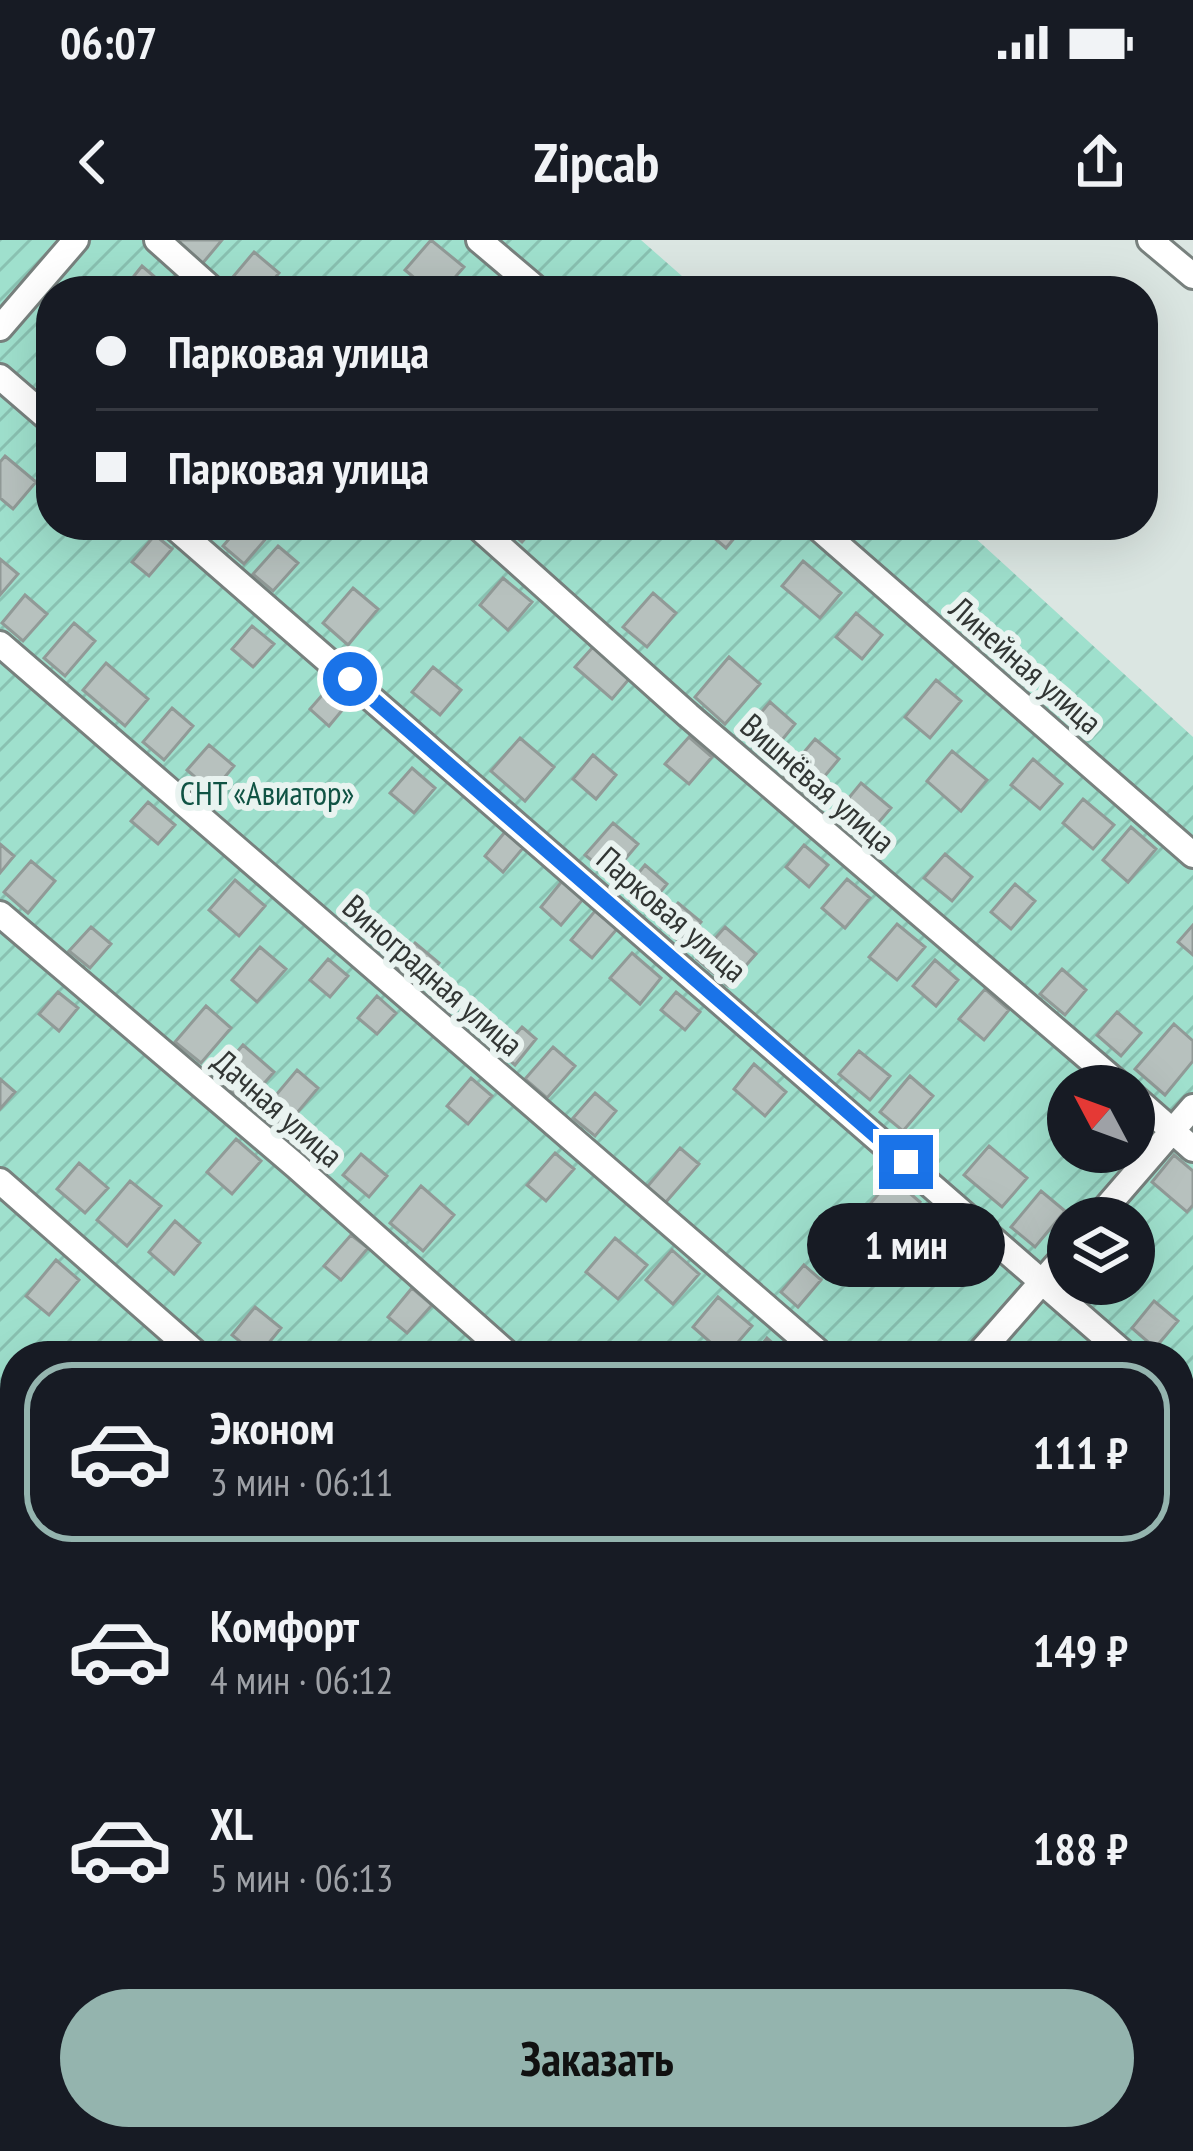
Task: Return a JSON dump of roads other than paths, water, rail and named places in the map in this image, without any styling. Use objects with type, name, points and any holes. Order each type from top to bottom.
[{"type":"street","points":[[45,276],[76,240]]},
{"type":"street","points":[[157,240],[197,276]]},
{"type":"street","points":[[479,240],[521,276]]},
{"type":"street","points":[[1150,240],[1193,276]]},
{"type":"street","points":[[0,328],[36,286]]},
{"type":"street","points":[[0,377],[36,408]]},
{"type":"street","name":"Парковая улица","points":[[189,540],[1110,1341]]},
{"type":"street","name":"Вишнёвая улица","points":[[493,540],[688,715],[1096,1065]]},
{"type":"street","name":"Линейная улица","points":[[832,540],[1193,855]]},
{"type":"street","name":"Виноградная улица","points":[[0,644],[806,1341]]},
{"type":"street","name":"Дачная улица","points":[[0,914],[493,1341]]},
{"type":"street","points":[[1115,1197],[1193,1107]]},
{"type":"street","points":[[1155,1115],[1193,1148]]},
{"type":"street","points":[[0,1181],[182,1341]]},
{"type":"street","points":[[990,1341],[1047,1276]]},
{"type":"park label","name":"СНТ «Авиатор»","points":[[267,793]]}]
